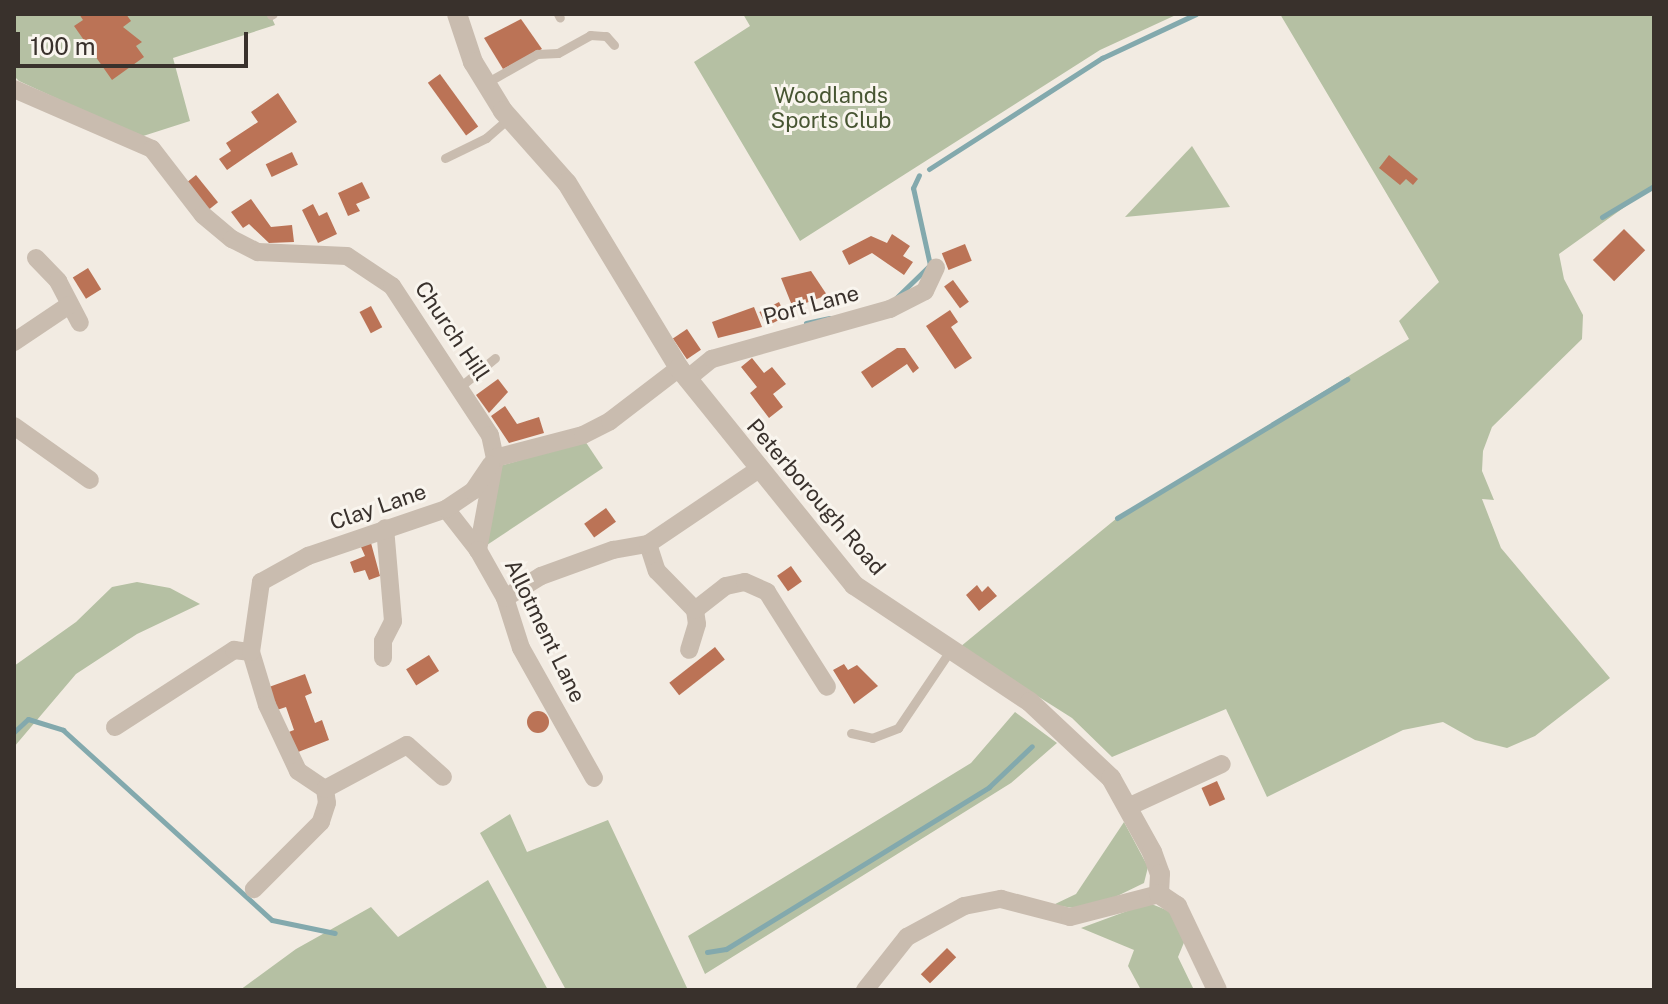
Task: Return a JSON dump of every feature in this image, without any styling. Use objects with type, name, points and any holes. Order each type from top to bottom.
[{"type":"street","name":"Peterborough Road","points":[[457,14],[486,83],[509,118],[567,183],[683,374],[854,585],[1030,702],[1080,744],[1111,778],[1128,807],[1160,874],[1159,894]]},
{"type":"street","name":"Church Hill","points":[[14,89],[152,149],[203,215],[258,252],[325,252],[366,264],[392,286],[461,386],[490,435],[495,458]]},
{"type":"street","points":[[36,258],[58,281],[80,323]]},
{"type":"street","name":"Port Lane","points":[[495,458],[583,435],[712,359],[890,309],[925,291],[936,267]]},
{"type":"street","points":[[14,342],[69,305]]},
{"type":"street","points":[[14,426],[90,480]]},
{"type":"street","points":[[478,550],[495,458]]},
{"type":"street","name":"Clay Lane","points":[[251,652],[261,582],[308,556],[446,509],[473,491],[495,458]]},
{"type":"street","points":[[505,598],[541,576],[613,550],[648,544],[759,469]]},
{"type":"street","name":"Allotment Lane","points":[[446,509],[478,550],[505,598],[521,648],[594,778]]},
{"type":"street","points":[[383,658],[383,641],[393,621],[385,528]]},
{"type":"street","points":[[648,544],[657,571],[695,610],[697,624],[689,650]]},
{"type":"street","points":[[695,610],[726,586],[745,582],[767,592],[827,687]]},
{"type":"street","points":[[115,727],[234,650],[251,652],[267,705],[298,771],[325,789]]},
{"type":"street","points":[[325,789],[407,745],[443,777]]},
{"type":"street","points":[[1128,807],[1222,764]]},
{"type":"street","points":[[254,889],[321,822],[325,789]]},
{"type":"street","points":[[865,990],[907,937],[964,906],[1001,899],[1070,917],[1159,894],[1177,906],[1217,990]]},
{"type":"lane","points":[[486,83],[537,54],[558,53],[590,35],[606,36],[614,45]]},
{"type":"lane","points":[[445,158],[486,138],[509,118]]},
{"type":"lane","points":[[461,386],[495,358]]},
{"type":"lane","points":[[851,733],[872,738],[898,728],[951,649]]},
{"type":"green space","points":[[14,14],[270,14],[275,25],[173,58],[190,121],[140,137],[19,81],[14,76]]},
{"type":"green space","name":"Woodlands Sports Club","points":[[743,14],[1178,14],[1100,50],[800,241],[694,62],[750,26]]},
{"type":"green space","points":[[1280,14],[1654,14],[1654,186],[1559,254],[1564,279],[1583,315],[1582,339],[1492,427],[1483,451],[1482,471],[1494,500],[1482,499],[1501,548],[1610,678],[1535,736],[1507,748],[1475,740],[1443,722],[1403,730],[1267,797],[1226,709],[1112,757],[1072,718],[960,647],[1117,518],[1409,339],[1399,321],[1439,282]]},
{"type":"green space","points":[[1192,146],[1230,207],[1125,217]]},
{"type":"green space","points":[[585,441],[603,468],[484,547],[500,466]]},
{"type":"green space","points":[[137,582],[170,588],[200,604],[137,634],[76,674],[14,747],[14,666],[76,622],[112,587]]},
{"type":"green space","points":[[1015,712],[1057,743],[1011,783],[705,974],[688,936],[971,763]]},
{"type":"green space","points":[[510,814],[527,852],[608,820],[688,990],[566,990],[480,833]]},
{"type":"green space","points":[[1124,822],[1148,867],[1144,883],[1109,900],[1074,908],[1053,905],[1076,894]]},
{"type":"green space","points":[[488,880],[548,990],[240,990],[296,949],[371,907],[398,937]]},
{"type":"green space","points":[[1149,903],[1169,911],[1185,940],[1178,957],[1194,990],[1141,990],[1128,966],[1134,950],[1081,928]]},
{"type":"building","points":[[79,14],[126,14],[131,21],[123,27],[142,42],[136,46],[144,57],[112,80],[74,26],[83,20]]},
{"type":"building","points":[[521,19],[542,49],[503,69],[484,38]]},
{"type":"building","points":[[440,74],[478,127],[466,135],[428,83]]},
{"type":"building","points":[[278,93],[297,122],[227,170],[219,159],[231,151],[226,143],[258,122],[251,112]]},
{"type":"building","points":[[292,152],[298,165],[272,177],[266,164]]},
{"type":"building","points":[[1389,155],[1418,179],[1413,185],[1406,179],[1400,185],[1379,168]]},
{"type":"building","points":[[196,175],[218,202],[207,211],[185,184]]},
{"type":"building","points":[[362,182],[370,198],[356,204],[360,211],[348,216],[338,193]]},
{"type":"building","points":[[251,199],[271,227],[292,225],[294,242],[269,243],[249,224],[243,228],[231,212]]},
{"type":"building","points":[[313,204],[319,216],[327,212],[337,234],[318,243],[302,210]]},
{"type":"building","points":[[1624,229],[1645,250],[1614,281],[1593,260]]},
{"type":"building","points":[[892,234],[910,246],[903,256],[913,262],[904,275],[872,253],[849,265],[842,251],[871,236],[887,243]]},
{"type":"building","points":[[965,244],[972,261],[949,270],[942,253]]},
{"type":"building","points":[[88,268],[101,289],[86,299],[73,278]]},
{"type":"building","points":[[811,271],[827,295],[793,308],[781,278]]},
{"type":"building","points":[[953,280],[969,302],[960,308],[944,286]]},
{"type":"building","points":[[779,302],[786,316],[767,326],[759,312]]},
{"type":"building","points":[[371,306],[382,327],[371,333],[360,312]]},
{"type":"building","points":[[754,307],[762,327],[718,338],[712,322]]},
{"type":"building","points":[[950,310],[958,322],[951,327],[972,358],[955,369],[926,326]]},
{"type":"building","points":[[687,329],[701,350],[687,359],[673,339]]},
{"type":"building","points":[[897,348],[905,348],[919,368],[913,373],[907,364],[872,388],[861,372]]},
{"type":"building","points":[[752,358],[764,373],[772,367],[786,384],[773,394],[783,407],[769,418],[750,393],[757,387],[741,367]]},
{"type":"building","points":[[498,379],[508,392],[489,413],[476,395]]},
{"type":"building","points":[[505,406],[517,424],[539,417],[544,433],[509,443],[491,416]]},
{"type":"building","points":[[606,508],[616,522],[594,538],[584,524]]},
{"type":"building","points":[[371,543],[380,576],[369,580],[365,570],[354,573],[350,562],[365,556],[361,547]]},
{"type":"building","points":[[791,566],[802,582],[788,591],[777,576]]},
{"type":"building","points":[[977,585],[982,592],[988,586],[997,596],[979,611],[966,595]]},
{"type":"building","points":[[715,647],[725,660],[679,695],[669,683]]},
{"type":"building","points":[[429,655],[439,671],[416,685],[406,669]]},
{"type":"building","points":[[844,664],[848,670],[857,665],[878,686],[854,704],[833,670]]},
{"type":"building","points":[[305,674],[312,693],[305,696],[315,723],[322,720],[329,740],[293,754],[286,733],[294,730],[286,707],[277,710],[269,687]]},
{"type":"building","points":[[534,711],[542,711],[549,722],[542,733],[534,733],[527,726],[527,718]]},
{"type":"building","points":[[1217,781],[1225,799],[1210,806],[1201,788]]},
{"type":"building","points":[[947,948],[956,957],[930,983],[921,974]]},
{"type":"waterway","points":[[929,169],[1102,58],[1196,14]]},
{"type":"waterway","points":[[896,298],[930,265],[913,188],[919,175]]},
{"type":"waterway","points":[[1602,217],[1654,186]]},
{"type":"waterway","points":[[806,323],[829,318]]},
{"type":"waterway","points":[[1117,518],[1347,379]]},
{"type":"waterway","points":[[14,732],[28,719],[63,730],[272,920],[335,933]]},
{"type":"waterway","points":[[707,952],[726,949],[989,787],[1032,746]]}]
